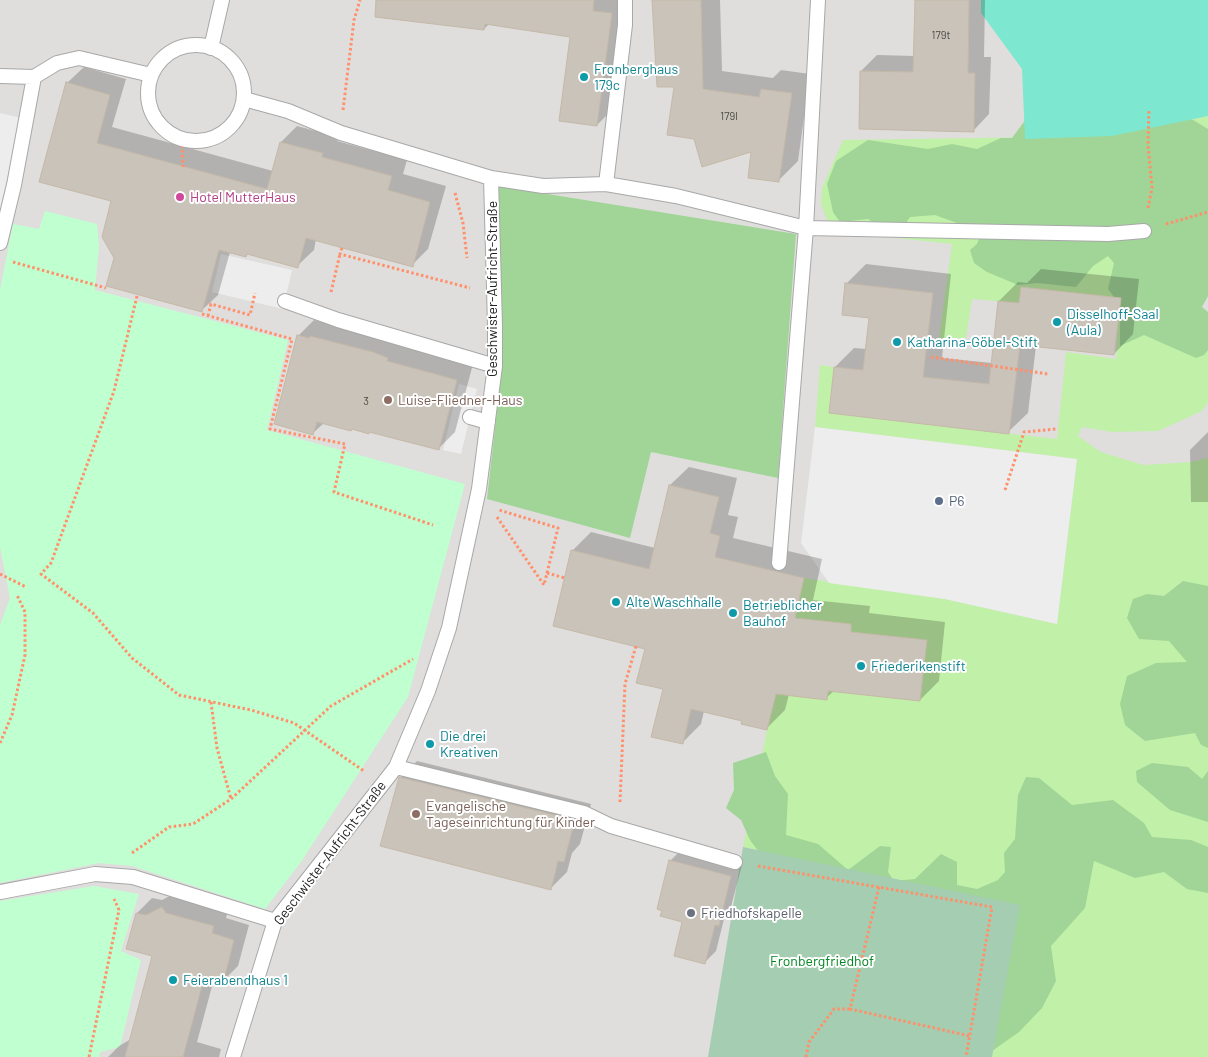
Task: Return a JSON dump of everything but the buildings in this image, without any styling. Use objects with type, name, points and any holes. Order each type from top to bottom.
[{"type":"lane","points":[[211,48],[222,0]]},
{"type":"lane","points":[[606,184],[625,25],[625,0]]},
{"type":"lane","points":[[779,563],[806,228],[818,0]]},
{"type":"lane","points":[[197,45],[211,48],[225,55],[236,67],[243,82],[244,99],[236,118],[222,134],[210,140],[196,142],[182,140],[167,133],[156,122],[149,107],[147,91],[151,75],[158,63],[169,53],[182,47],[197,45]]},
{"type":"lane","points":[[0,76],[34,77],[57,63],[79,58],[151,75]]},
{"type":"lane","points":[[0,243],[10,184],[34,77]]},
{"type":"lane","points":[[244,99],[288,111],[340,133],[491,178],[543,186],[606,184],[676,196],[806,228],[1108,234],[1144,231]]},
{"type":"lane","name":"Geschwister-Aufricht-Straße","points":[[233,1057],[275,922],[396,767],[428,691],[449,628],[476,503],[495,366],[495,262],[491,178]]},
{"type":"lane","points":[[285,301],[325,315],[495,366]]},
{"type":"lane","points":[[470,417],[488,422]]},
{"type":"lane","points":[[396,767],[584,813],[611,826],[735,862]]},
{"type":"lane","points":[[0,892],[95,874],[133,877],[275,922]]},
{"type":"path","points":[[340,133],[354,20],[360,0]]},
{"type":"path","points":[[1149,109],[1148,145],[1152,188],[1144,231],[1208,212]]},
{"type":"path","points":[[182,140],[183,167]]},
{"type":"path","points":[[448,166],[463,223],[467,260]]},
{"type":"path","points":[[325,315],[342,248]]},
{"type":"path","points":[[340,254],[471,288]]},
{"type":"path","points":[[9,261],[106,288]]},
{"type":"path","points":[[470,278],[472,295]]},
{"type":"path","points":[[208,316],[211,304],[250,315],[255,294]]},
{"type":"path","points":[[137,296],[114,391],[51,563],[41,574],[93,613],[132,658],[178,695],[259,712],[294,722],[383,784]]},
{"type":"path","points":[[202,314],[292,338],[270,429],[345,444],[334,492],[433,526]]},
{"type":"path","points":[[931,357],[1048,374]]},
{"type":"path","points":[[1005,490],[1024,432],[1056,429]]},
{"type":"path","points":[[476,503],[558,528],[544,585],[490,508]]},
{"type":"path","points":[[547,573],[565,578]]},
{"type":"path","points":[[0,574],[26,587]]},
{"type":"path","points":[[0,743],[8,729],[12,715],[25,655],[25,612],[18,595]]},
{"type":"path","points":[[104,874],[169,827],[193,824],[231,799],[331,706],[444,641]]},
{"type":"path","points":[[620,802],[625,684],[636,646]]},
{"type":"path","points":[[211,702],[217,748],[231,799]]},
{"type":"path","points":[[735,862],[992,907],[966,1057]]},
{"type":"path","points":[[850,1009],[879,887]]},
{"type":"path","points":[[89,1057],[119,910]]},
{"type":"path","points":[[806,1057],[809,1042],[834,1009],[850,1009],[970,1036]]},
{"type":"shaded area","points":[[0,0],[1208,0],[1208,1057],[0,1057]]},
{"type":"shaded area","points":[[0,113],[21,118],[0,210]]},
{"type":"shaded area","points":[[221,254],[292,270],[283,309],[212,292]]},
{"type":"shaded area","points":[[459,384],[477,389],[461,454],[443,450]]},
{"type":"shaded area","name":"P6","points":[[815,427],[1077,459],[1057,624],[945,599],[829,583],[801,543]]},
{"type":"green space","points":[[981,0],[1208,0],[1208,116],[1112,136],[1025,139],[1022,69],[981,13]]},
{"type":"green space","points":[[1029,115],[1188,117],[1208,129],[1208,296],[1202,307],[1208,312],[1208,350],[1204,355],[1196,358],[1144,335],[1120,346],[1120,305],[1108,289],[1114,263],[1108,256],[1093,266],[1076,287],[1037,283],[1018,285],[987,272],[974,263],[970,250],[977,244],[983,228],[957,223],[935,215],[910,217],[898,235],[888,232],[868,219],[840,222],[833,212],[827,184],[836,161],[868,140],[928,149],[952,144],[977,149],[1001,138],[1012,138]]},
{"type":"green space","points":[[1208,116],[1208,164],[1136,186],[1208,329],[1208,402],[1202,411],[1158,431],[1112,432],[1082,427],[1078,436],[1101,452],[1143,465],[1191,462],[1208,458],[1208,1057],[992,1057],[1020,905],[743,847],[767,730],[804,578],[945,599],[1057,624],[1077,459],[815,427],[820,365],[834,367],[829,413],[1057,439],[1066,352],[1116,359],[1120,298],[1021,287],[1019,303],[972,299],[966,338],[939,338],[952,244],[831,231],[821,204],[822,188],[843,140],[1112,136]]},
{"type":"green space","points":[[498,186],[796,234],[778,478],[651,452],[630,538],[487,499],[502,365]]},
{"type":"green space","points":[[45,211],[97,224],[99,246],[95,290],[288,340],[267,430],[465,484],[408,697],[301,862],[265,909],[132,866],[99,863],[0,883],[0,625],[10,598],[0,547],[0,290],[13,224],[39,229]]},
{"type":"green space","points":[[1183,581],[1208,586],[1208,748],[1201,745],[1195,733],[1145,741],[1125,725],[1120,704],[1127,676],[1156,663],[1187,662],[1169,641],[1139,639],[1127,618],[1133,599],[1147,594],[1164,596]]},
{"type":"green space","points":[[766,752],[775,776],[788,794],[786,835],[818,844],[848,870],[880,846],[891,847],[888,872],[894,881],[915,879],[941,854],[957,862],[957,885],[977,889],[998,880],[1005,872],[1004,853],[1015,839],[1018,795],[1026,777],[1039,778],[1072,805],[1113,800],[1144,823],[1152,837],[1191,840],[1208,847],[1208,893],[1187,889],[1164,872],[1135,878],[1094,861],[1085,908],[1051,946],[1056,981],[1042,1008],[1019,1032],[992,1051],[779,879],[750,840],[741,820],[726,808],[734,790],[733,763]]},
{"type":"green space","points":[[1152,763],[1188,767],[1202,779],[1208,771],[1208,822],[1170,810],[1137,782],[1136,771]]},
{"type":"green space","name":"Fronbergfriedhof","points":[[743,847],[1020,905],[992,1057],[708,1057]]},
{"type":"green space","points":[[94,886],[139,894],[121,951],[141,960],[120,1047],[100,1052],[99,1057],[0,1057],[0,901]]},
{"type":"place","name":"Fronberghaus 179c","points":[[584,77]]},
{"type":"place","name":"Hotel MutterHaus","points":[[180,197]]},
{"type":"place","name":"Disselhoff-Saal (Aula)","points":[[1057,322]]},
{"type":"place","name":"Katharina-Göbel-Stift","points":[[897,342]]},
{"type":"place","name":"Luise-Fliedner-Haus","points":[[388,400]]},
{"type":"place","name":"P6","points":[[939,501]]},
{"type":"place","name":"Alte Waschhalle","points":[[616,602]]},
{"type":"place","name":"Betrieblicher Bauhof","points":[[733,613]]},
{"type":"place","name":"Friederikenstift","points":[[861,666]]},
{"type":"place","name":"Die drei Kreativen","points":[[430,744]]},
{"type":"place","name":"Evangelische Tageseinrichtung für Kinder","points":[[416,814]]},
{"type":"place","name":"Friedhofskapelle","points":[[691,913]]},
{"type":"place","name":"Feierabendhaus 1","points":[[173,980]]}]
